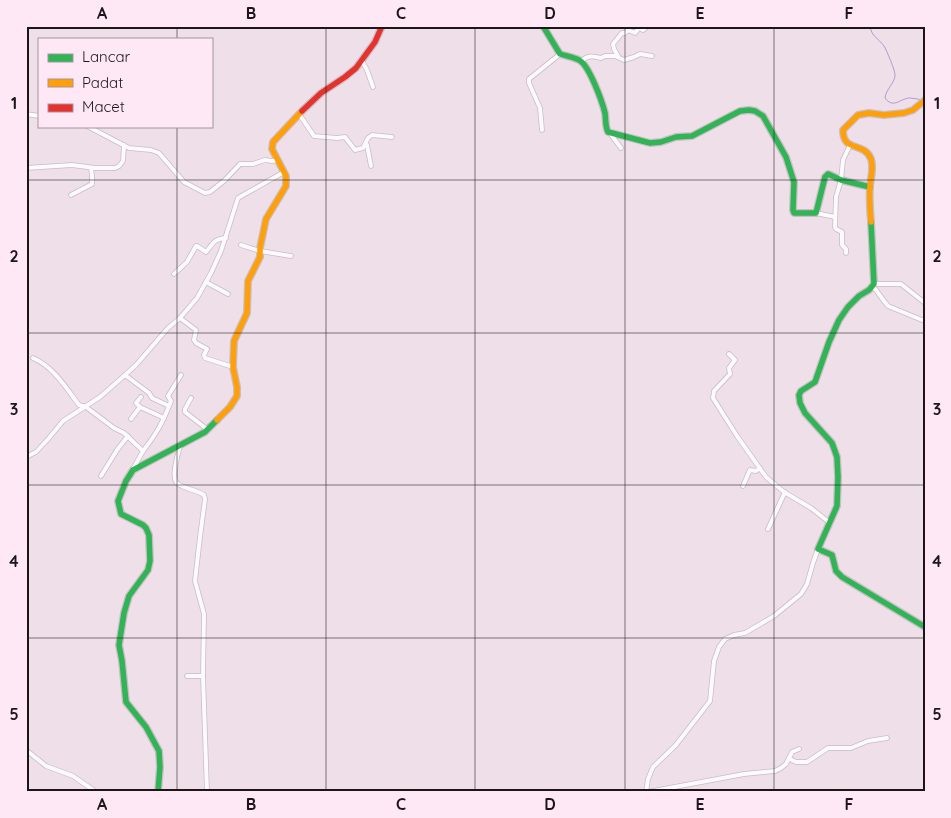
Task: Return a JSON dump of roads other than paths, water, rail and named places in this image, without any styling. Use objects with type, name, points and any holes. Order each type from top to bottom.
[{"type":"street","points":[[130,476],[136,468],[200,436],[230,407],[237,396],[233,350],[234,341],[248,307],[248,281],[258,262],[266,219],[286,186],[286,176],[272,149],[273,142],[321,93],[345,78],[362,60],[375,42],[382,26]]},
{"type":"street","points":[[543,26],[560,54],[581,61],[603,106],[606,116],[606,131],[656,143],[676,137],[692,136],[740,111],[759,112],[773,132],[786,157],[794,182],[794,212],[816,213],[835,218]]},
{"type":"street","points":[[648,26],[645,29],[638,28],[635,34],[628,30],[622,33],[613,44],[618,56],[624,60],[640,54],[652,56]]},
{"type":"street","points":[[542,130],[540,108],[529,79],[560,54]]},
{"type":"street","points":[[581,61],[590,56],[601,58],[618,56]]},
{"type":"street","points":[[362,60],[373,87]]},
{"type":"street","points":[[923,101],[913,110],[897,114],[869,113],[858,116],[843,130],[843,136],[850,145],[863,149],[870,157],[873,167],[870,188],[873,285],[884,302],[891,308],[925,320]]},
{"type":"street","points":[[299,114],[315,137],[337,138],[344,136],[353,149],[356,150],[363,148],[368,138],[372,135],[392,137]]},
{"type":"street","points":[[91,128],[130,148],[151,150],[159,153],[184,182],[205,193],[225,180],[240,164],[278,160]]},
{"type":"street","points":[[611,133],[620,148]]},
{"type":"street","points":[[366,144],[370,157],[370,166]]},
{"type":"street","points":[[26,168],[72,165],[91,168],[115,168],[123,161],[124,145]]},
{"type":"street","points":[[846,253],[842,245],[842,232],[835,227],[835,218],[836,197],[841,180],[843,160],[850,145]]},
{"type":"street","points":[[71,196],[92,184],[91,168]]},
{"type":"street","points":[[26,457],[36,452],[63,421],[100,397],[125,375],[168,328],[180,318],[197,298],[221,251],[238,198],[284,172]]},
{"type":"street","points":[[816,213],[826,175],[830,174],[841,180],[870,188]]},
{"type":"street","points":[[174,274],[187,262],[196,246],[206,252],[214,241],[226,238]]},
{"type":"street","points":[[241,245],[260,251],[290,256]]},
{"type":"street","points":[[206,282],[228,294]]},
{"type":"street","points":[[799,749],[792,752],[790,759],[775,771],[744,774],[647,792],[648,780],[653,767],[675,746],[710,701],[714,661],[719,647],[724,640],[734,635],[745,633],[775,615],[801,594],[807,584],[812,563],[838,504],[838,477],[835,450],[832,443],[805,413],[800,403],[799,395],[815,382],[839,320],[848,307],[873,285],[901,284],[925,303]]},
{"type":"street","points":[[180,318],[196,330],[194,340],[196,343],[207,348],[204,355],[205,358],[233,367]]},
{"type":"street","points":[[729,354],[734,359],[729,368],[730,374],[714,391],[713,398],[737,436],[770,481],[830,523]]},
{"type":"street","points":[[33,358],[51,369],[79,405],[86,407],[128,436],[143,451]]},
{"type":"street","points":[[125,375],[149,393],[152,398],[169,406]]},
{"type":"street","points":[[158,792],[159,751],[150,733],[126,702],[119,645],[128,600],[148,570],[150,561],[149,536],[143,525],[121,514],[118,501],[143,451],[158,432],[171,400],[168,396],[182,375]]},
{"type":"street","points":[[141,397],[136,403],[137,405],[164,418]]},
{"type":"street","points":[[191,398],[185,412],[208,430]]},
{"type":"street","points":[[132,419],[140,407]]},
{"type":"street","points":[[144,416],[147,410]]},
{"type":"street","points":[[102,476],[117,450],[128,436]]},
{"type":"street","points":[[180,445],[174,474],[175,480],[179,484],[205,496],[195,582],[204,614],[203,676],[207,792]]},
{"type":"street","points":[[743,486],[750,471],[756,471],[760,468]]},
{"type":"street","points":[[768,529],[785,492]]},
{"type":"street","points":[[818,549],[832,555],[836,573],[925,628]]},
{"type":"street","points":[[186,676],[203,676]]},
{"type":"street","points":[[790,759],[796,762],[807,762],[828,748],[851,748],[868,741],[887,738]]},
{"type":"street","points":[[26,750],[46,766],[73,776],[95,791]]},
{"type":"waterway","points":[[870,26],[873,35],[885,48],[895,74],[885,98],[891,103],[909,98],[922,100]]}]
